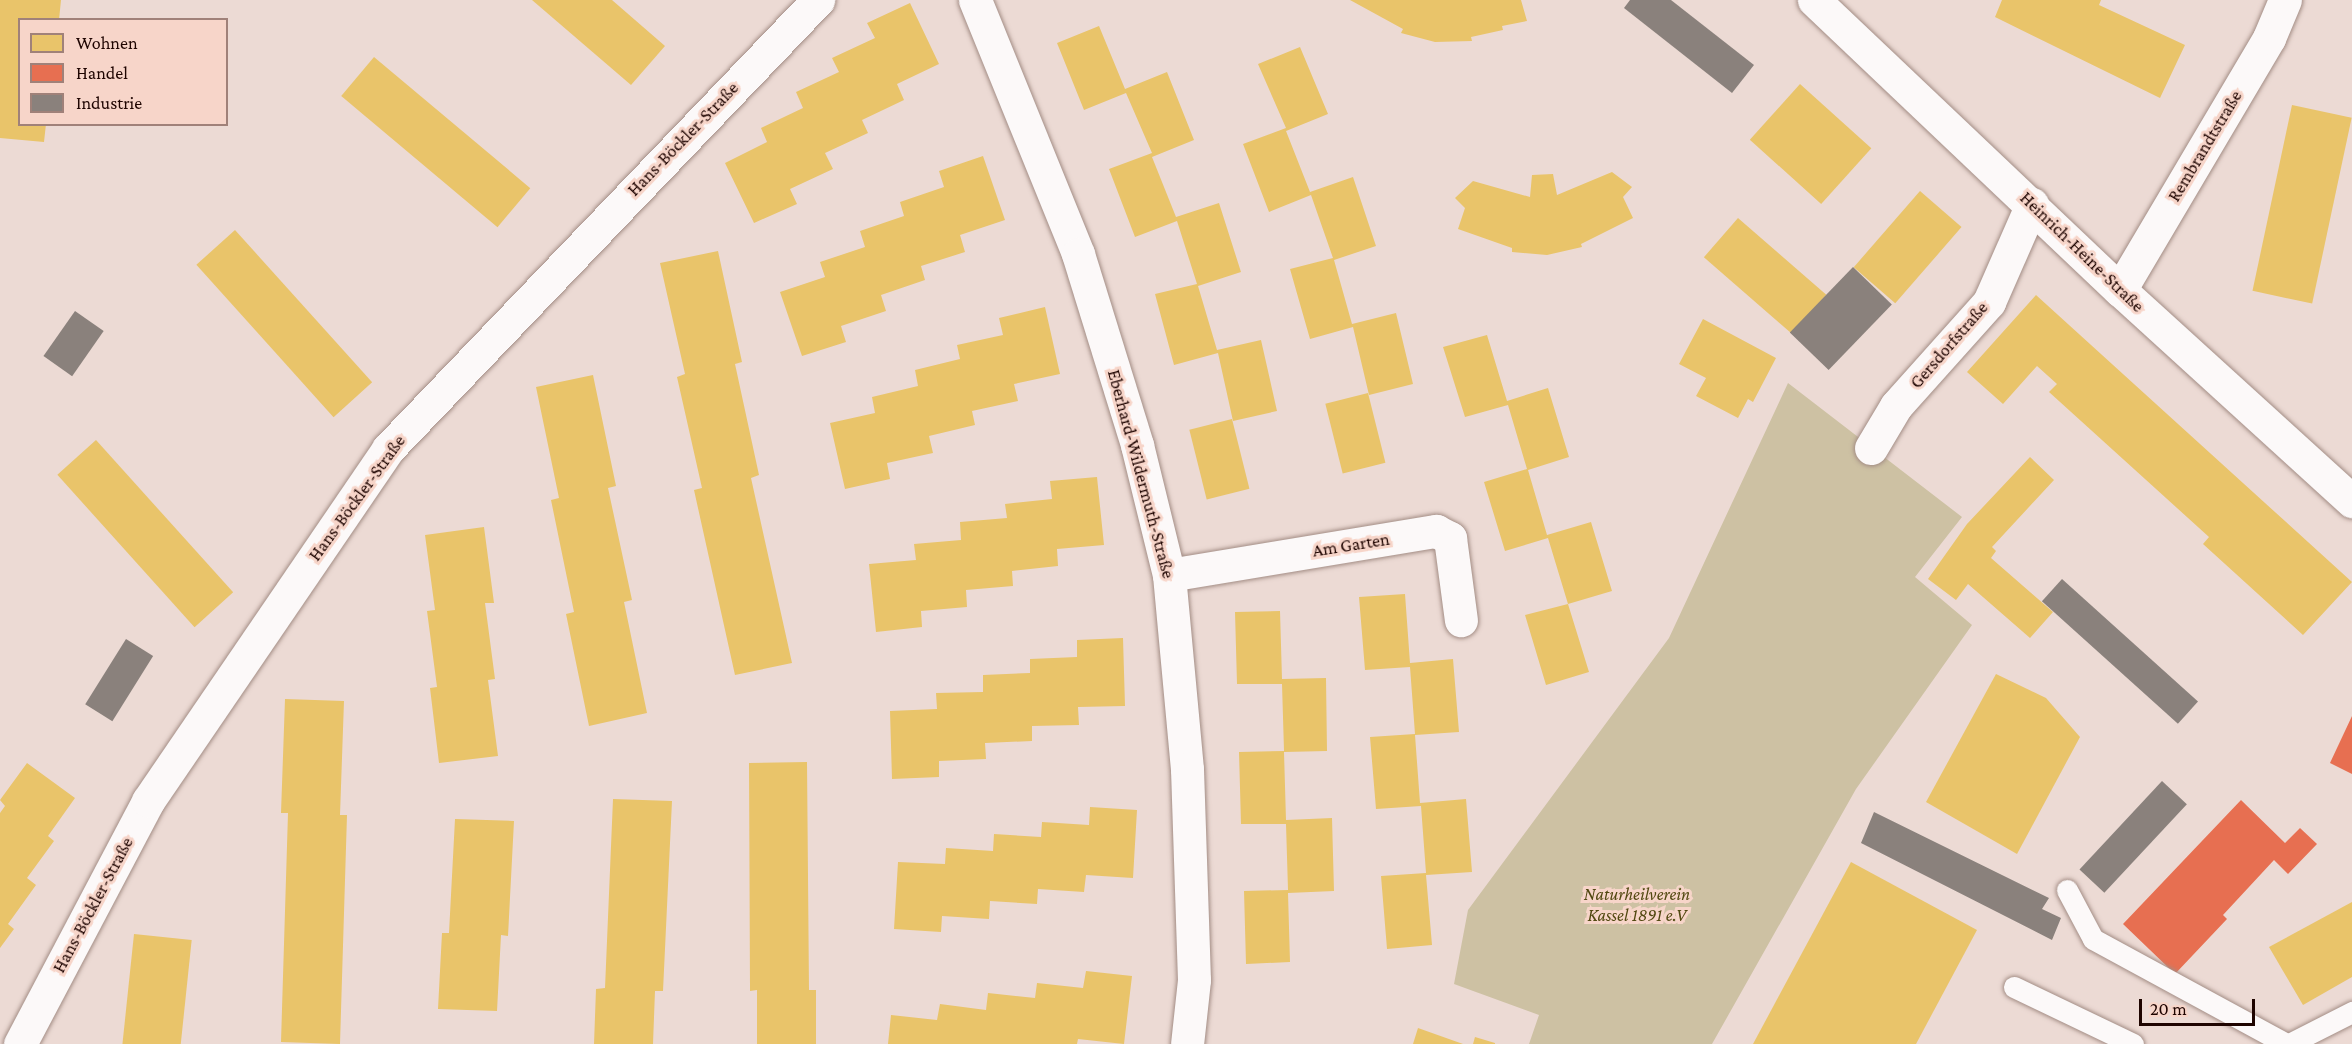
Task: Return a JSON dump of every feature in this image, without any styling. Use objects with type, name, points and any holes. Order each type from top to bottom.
[{"type":"street","name":"Hans-Böckler-Straße","points":[[20,1044],[148,801],[388,449],[818,0]]},
{"type":"street","name":"Eberhard-Wildermuth-Straße","points":[[975,0],[1078,254],[1137,445],[1169,575],[1187,769],[1194,980],[1186,1044]]},
{"type":"street","name":"Heinrich-Heine-Straße","points":[[1814,0],[2032,204],[2120,290],[2352,501]]},
{"type":"street","name":"Rembrandtstraße","points":[[2120,290],[2270,38],[2284,0]]},
{"type":"street","name":"Gersdorfstraße","points":[[1871,448],[1896,406],[1989,302],[2032,204]]},
{"type":"street","name":"Am Garten","points":[[1169,575],[1436,531],[1450,538],[1461,620]]},
{"type":"lane","points":[[2067,890],[2093,939],[2288,1044],[2352,1012]]},
{"type":"lane","points":[[2013,987],[2133,1044]]},
{"type":"green space","name":"Naturheilverein Kassel 1891 e.V","points":[[1788,383],[1962,517],[1915,577],[1972,625],[1856,789],[1712,1044],[1529,1044],[1539,1015],[1454,984],[1468,910],[1669,638]]},
{"type":"building: Wohnen","points":[[0,0],[61,0],[59,18],[18,18],[18,126],[46,126],[44,142],[0,138]]},
{"type":"building: Wohnen","points":[[532,0],[612,0],[665,46],[631,85]]},
{"type":"building: Wohnen","points":[[1350,0],[1521,0],[1527,21],[1502,26],[1503,30],[1471,37],[1472,41],[1435,42],[1401,33],[1403,29]]},
{"type":"building: Wohnen","points":[[2002,0],[2101,0],[2099,5],[2185,45],[2160,98],[1995,17]]},
{"type":"building: Wohnen","points":[[910,3],[939,64],[897,84],[904,100],[862,120],[868,133],[825,153],[833,169],[790,189],[797,204],[754,223],[725,163],[767,142],[761,128],[803,108],[796,92],[839,72],[832,58],[875,38],[867,23]]},
{"type":"building: Wohnen","points":[[1099,26],[1125,89],[1167,72],[1194,140],[1152,157],[1176,217],[1219,203],[1241,272],[1198,286],[1217,350],[1261,340],[1277,411],[1233,421],[1218,353],[1174,365],[1155,294],[1197,284],[1177,221],[1135,237],[1109,169],[1152,153],[1126,93],[1084,110],[1057,43]]},
{"type":"building: Wohnen","points":[[1300,47],[1328,114],[1286,131],[1310,192],[1353,177],[1376,246],[1334,260],[1352,324],[1396,313],[1413,384],[1369,395],[1353,327],[1310,339],[1290,269],[1333,258],[1311,195],[1269,212],[1243,144],[1286,128],[1258,64]]},
{"type":"building: Wohnen","points":[[374,57],[530,188],[497,227],[341,96]]},
{"type":"building: Wohnen","points":[[1800,84],[1871,148],[1821,204],[1750,140]]},
{"type":"building: Wohnen","points":[[2292,105],[2352,118],[2312,304],[2252,291]]},
{"type":"building: Wohnen","points":[[983,156],[1005,220],[960,235],[965,252],[921,266],[925,280],[881,295],[886,311],[841,326],[846,342],[802,356],[780,292],[825,277],[820,262],[865,247],[860,231],[904,216],[900,202],[944,187],[939,171]]},
{"type":"building: Wohnen","points":[[1612,172],[1632,187],[1623,197],[1633,218],[1581,244],[1582,247],[1547,255],[1512,252],[1512,248],[1458,229],[1465,208],[1455,198],[1473,181],[1530,197],[1532,175],[1553,174],[1557,195]]},
{"type":"building: Wohnen","points":[[1920,191],[1962,227],[1895,303],[1854,267]]},
{"type":"building: Wohnen","points":[[1738,218],[1826,295],[1792,334],[1704,257]]},
{"type":"building: Wohnen","points":[[235,230],[372,382],[334,417],[196,265]]},
{"type":"building: Wohnen","points":[[718,251],[742,362],[735,364],[759,475],[751,478],[792,663],[735,675],[694,490],[702,488],[677,377],[685,374],[660,263]]},
{"type":"building: Wohnen","points":[[2036,295],[2352,582],[2303,635],[2203,544],[2209,537],[2049,392],[2057,384],[2037,366],[2003,404],[1967,372]]},
{"type":"building: Wohnen","points":[[1045,307],[1060,374],[1014,384],[1018,401],[972,411],[975,425],[929,436],[933,453],[887,463],[890,479],[845,489],[830,423],[875,413],[872,397],[918,386],[915,370],[960,359],[957,345],[1003,335],[999,318]]},
{"type":"building: Wohnen","points":[[1703,319],[1776,358],[1753,402],[1748,399],[1738,418],[1696,396],[1706,378],[1679,364]]},
{"type":"building: Wohnen","points":[[1487,335],[1507,401],[1548,388],[1569,457],[1528,470],[1547,535],[1591,522],[1612,591],[1568,604],[1548,538],[1505,551],[1484,482],[1527,469],[1508,405],[1465,417],[1443,347]]},
{"type":"building: Wohnen","points":[[593,375],[616,486],[608,488],[632,600],[624,602],[647,713],[589,726],[566,614],[574,612],[551,500],[559,498],[536,387]]},
{"type":"building: Wohnen","points":[[1368,393],[1385,463],[1343,474],[1325,404]]},
{"type":"building: Wohnen","points":[[1232,419],[1249,489],[1207,500],[1189,430]]},
{"type":"building: Wohnen","points":[[96,440],[233,592],[195,627],[57,475]]},
{"type":"building: Wohnen","points":[[2030,457],[2054,480],[1992,547],[1996,551],[1991,558],[2053,612],[2030,638],[1968,584],[1956,600],[1928,579],[1967,524]]},
{"type":"building: Wohnen","points":[[1097,477],[1104,545],[1057,549],[1058,566],[1012,571],[1013,586],[966,590],[967,607],[921,611],[922,627],[876,632],[869,564],[916,560],[914,544],[961,540],[960,522],[1007,518],[1005,504],[1052,499],[1050,481]]},
{"type":"building: Wohnen","points":[[484,527],[494,603],[485,603],[495,679],[488,680],[498,756],[439,763],[430,688],[437,687],[427,611],[435,610],[425,535]]},
{"type":"building: Wohnen","points":[[1405,594],[1410,663],[1453,659],[1459,732],[1415,735],[1420,803],[1466,799],[1472,872],[1426,875],[1432,945],[1387,949],[1381,876],[1426,873],[1421,806],[1376,809],[1370,737],[1415,734],[1410,667],[1365,670],[1359,597]]},
{"type":"building: Wohnen","points":[[1568,604],[1589,672],[1546,685],[1525,615]]},
{"type":"building: Wohnen","points":[[1280,611],[1282,679],[1326,678],[1327,751],[1284,752],[1286,820],[1332,818],[1334,891],[1288,893],[1290,962],[1246,964],[1244,891],[1288,890],[1286,824],[1241,824],[1239,752],[1284,751],[1282,684],[1237,684],[1235,612]]},
{"type":"building: Wohnen","points":[[1123,638],[1125,706],[1078,707],[1079,725],[1032,726],[1032,741],[985,743],[986,759],[939,761],[939,777],[892,779],[890,711],[937,709],[936,693],[983,692],[983,675],[1030,673],[1030,659],[1077,657],[1077,640]]},
{"type":"building: Wohnen","points":[[1996,674],[2046,698],[2080,737],[2017,854],[1926,802]]},
{"type":"building: Wohnen","points":[[285,699],[344,701],[340,815],[347,815],[340,1044],[281,1042],[288,813],[281,813]]},
{"type":"building: Wohnen","points":[[807,762],[809,990],[816,990],[816,1044],[757,1044],[757,990],[750,991],[749,763]]},
{"type":"building: Wohnen","points":[[27,763],[75,798],[48,836],[54,841],[27,878],[36,885],[8,924],[14,929],[0,948],[0,813],[5,806],[0,800]]},
{"type":"building: Wohnen","points":[[613,799],[672,801],[663,991],[655,991],[653,1044],[594,1044],[596,989],[605,988]]},
{"type":"building: Wohnen","points":[[1090,807],[1137,810],[1133,878],[1086,875],[1084,892],[1038,889],[1037,904],[990,901],[989,919],[942,916],[941,932],[894,929],[898,862],[945,864],[946,848],[993,851],[994,834],[1041,837],[1042,822],[1089,825]]},
{"type":"building: Wohnen","points":[[455,819],[514,821],[508,936],[501,935],[497,1011],[438,1009],[442,933],[449,933]]},
{"type":"building: Wohnen","points":[[1851,862],[1977,930],[1916,1044],[1753,1044]]},
{"type":"building: Wohnen","points":[[2352,902],[2352,977],[2303,1005],[2269,947]]},
{"type":"building: Wohnen","points":[[134,934],[192,940],[181,1044],[122,1044]]},
{"type":"building: Wohnen","points":[[1086,971],[1132,976],[1124,1044],[1078,1039],[1077,1044],[888,1044],[891,1015],[937,1020],[940,1004],[986,1010],[988,993],[1035,998],[1037,983],[1083,988]]},
{"type":"building: Wohnen","points":[[1418,1028],[1463,1044],[1413,1044]]},
{"type":"building: Wohnen","points":[[1475,1037],[1495,1043],[1495,1044],[1473,1044]]},
{"type":"building: Handel","points":[[2352,716],[2352,774],[2330,763]]},
{"type":"building: Handel","points":[[2241,800],[2285,843],[2300,828],[2317,844],[2288,874],[2274,860],[2223,915],[2227,919],[2175,974],[2123,924]]},
{"type":"building: Industrie","points":[[1630,0],[1671,0],[1754,65],[1732,93],[1624,8]]},
{"type":"building: Industrie","points":[[1853,267],[1892,305],[1829,370],[1790,332]]},
{"type":"building: Industrie","points":[[75,311],[104,331],[72,376],[43,356]]},
{"type":"building: Industrie","points":[[2062,579],[2198,701],[2178,724],[2042,601]]},
{"type":"building: Industrie","points":[[126,639],[153,656],[112,721],[85,704]]},
{"type":"building: Industrie","points":[[2162,781],[2187,804],[2104,893],[2079,869]]},
{"type":"building: Industrie","points":[[1874,812],[2049,898],[2042,909],[2061,918],[2052,940],[1861,843]]}]
